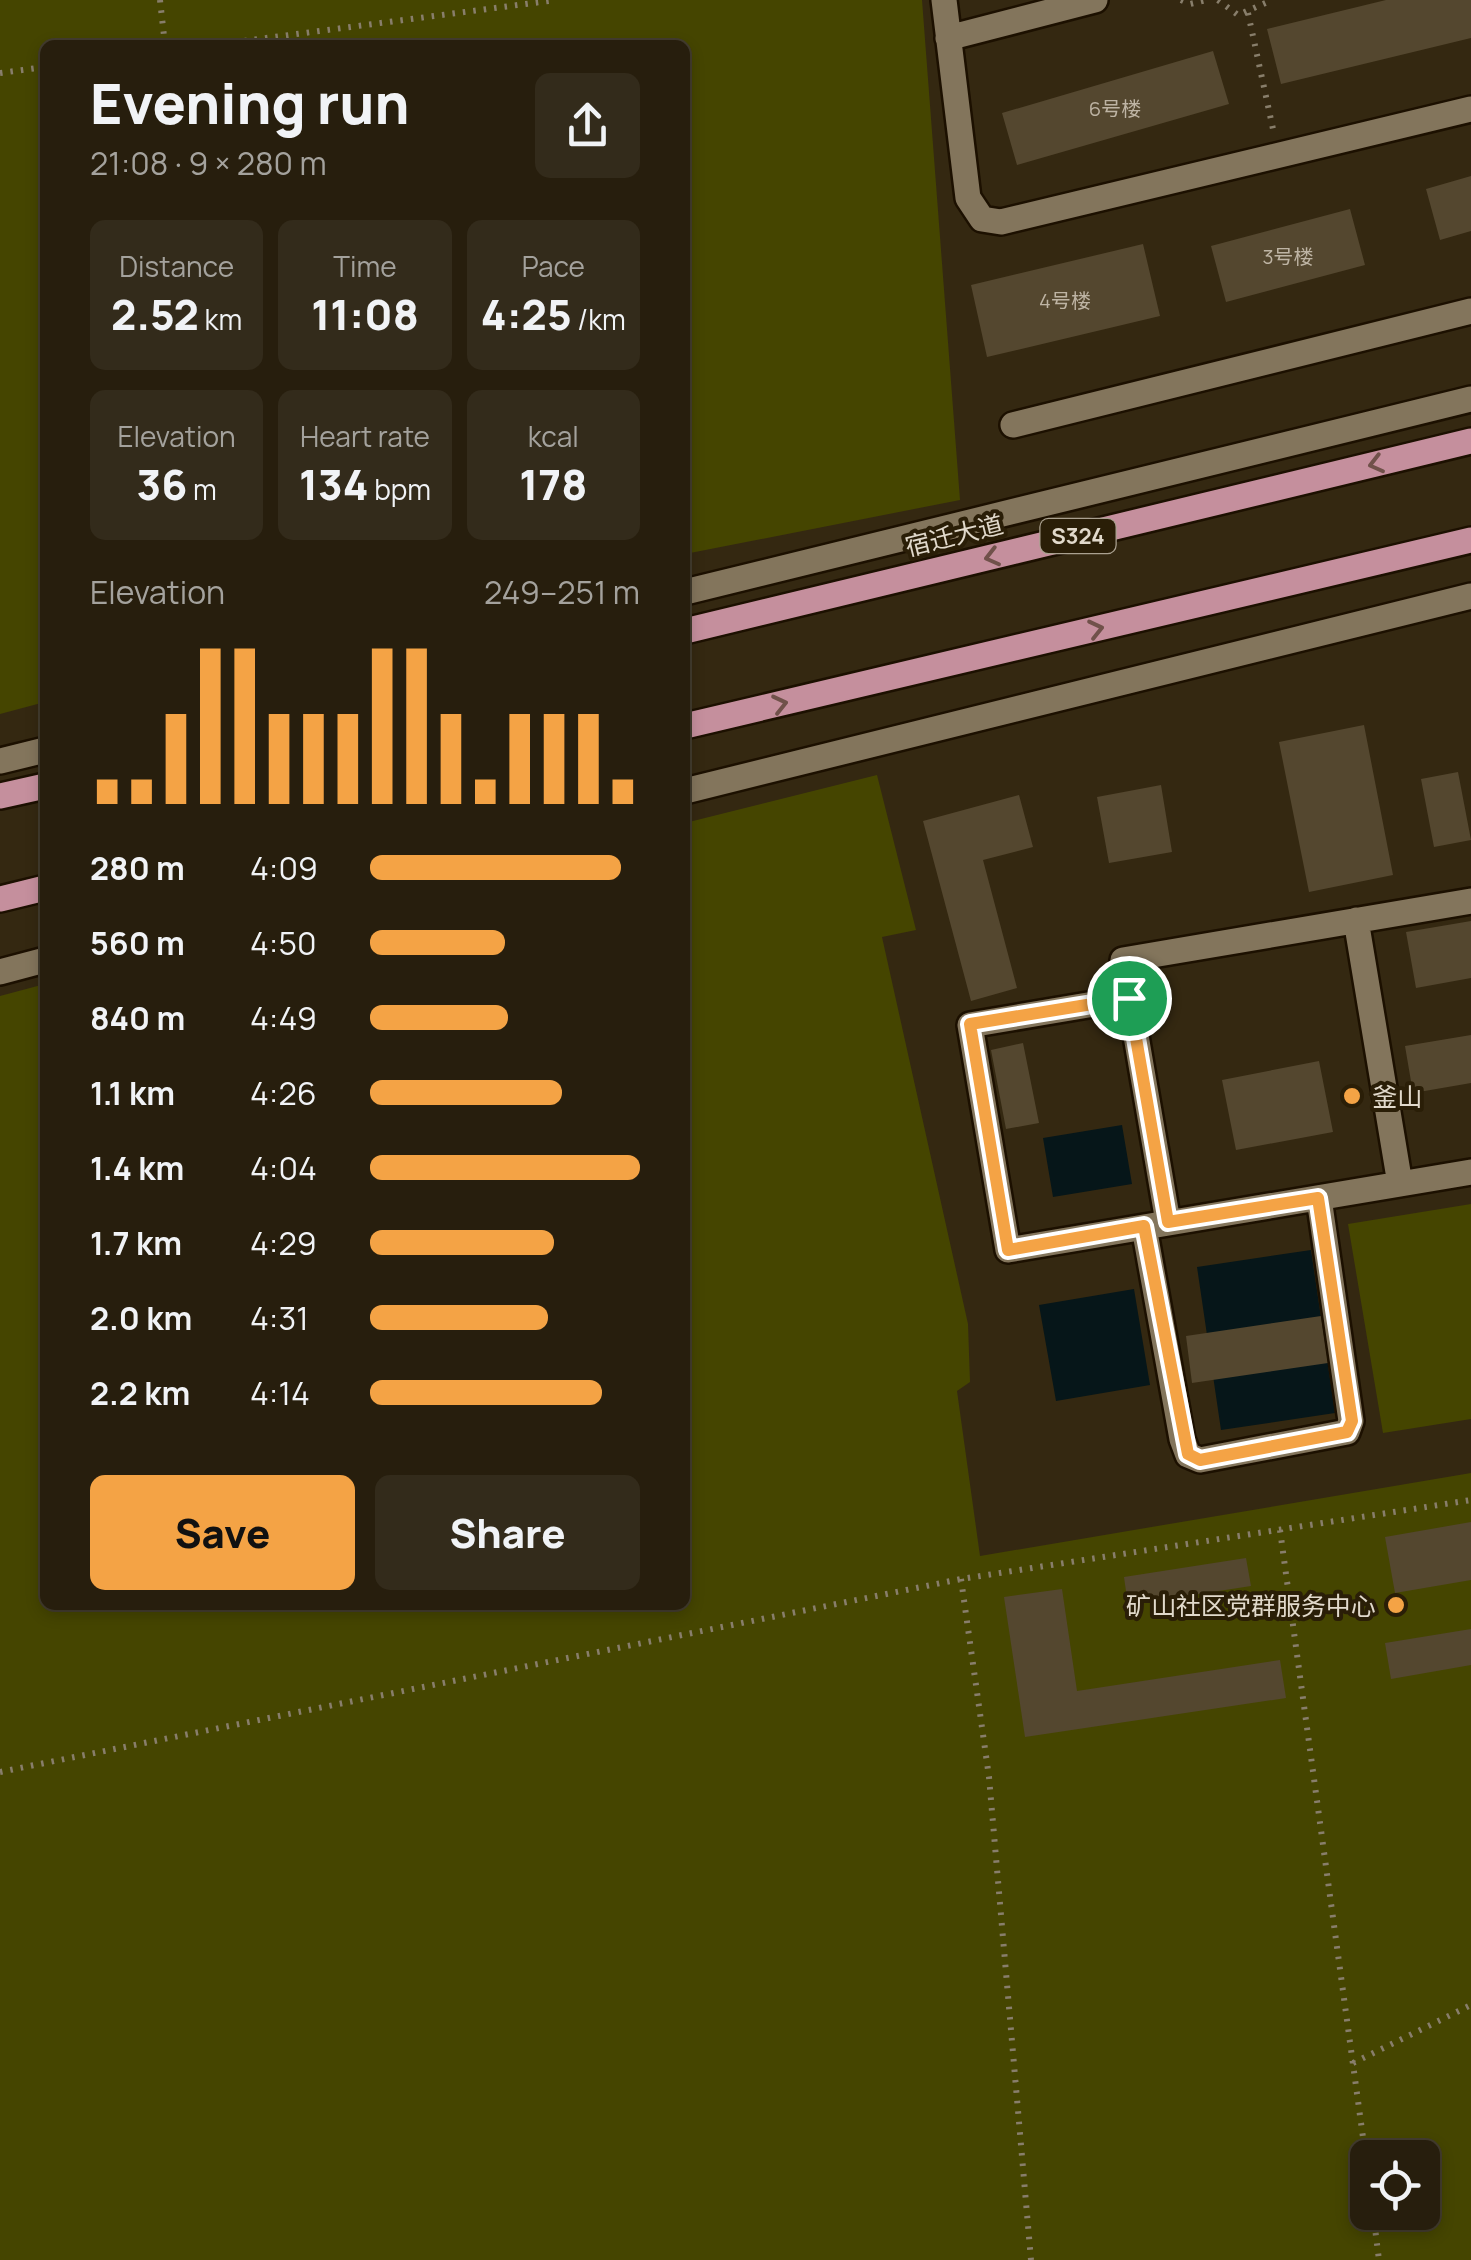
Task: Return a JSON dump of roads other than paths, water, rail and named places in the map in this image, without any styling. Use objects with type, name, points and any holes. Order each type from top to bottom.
[{"type":"main road","name":"宿迁大道","points":[[690,630],[1471,440]]},
{"type":"main road","points":[[690,725],[1471,540]]},
{"type":"main road","points":[[0,796],[40,787]]},
{"type":"main road","points":[[0,899],[40,889]]},
{"type":"lane","points":[[944,0],[968,198],[982,219],[1001,222],[1471,108]]},
{"type":"lane","points":[[948,38],[1095,0]]},
{"type":"lane","points":[[1013,425],[1471,311]]},
{"type":"lane","points":[[690,591],[1471,400]]},
{"type":"lane","points":[[690,789],[1471,596]]},
{"type":"lane","points":[[0,761],[40,751]]},
{"type":"lane","points":[[1318,1198],[1352,1421],[1347,1432],[1200,1460],[1188,1454],[1182,1439],[1123,960],[1471,901]]},
{"type":"lane","points":[[1356,920],[1400,1184]]},
{"type":"lane","points":[[0,972],[40,961]]},
{"type":"lane","points":[[1129,998],[970,1024],[1008,1250],[1471,1172]]},
{"type":"place","name":"釜山","points":[[1352,1096]]},
{"type":"place","name":"矿山社区党群服务中心","points":[[1396,1605]]}]
